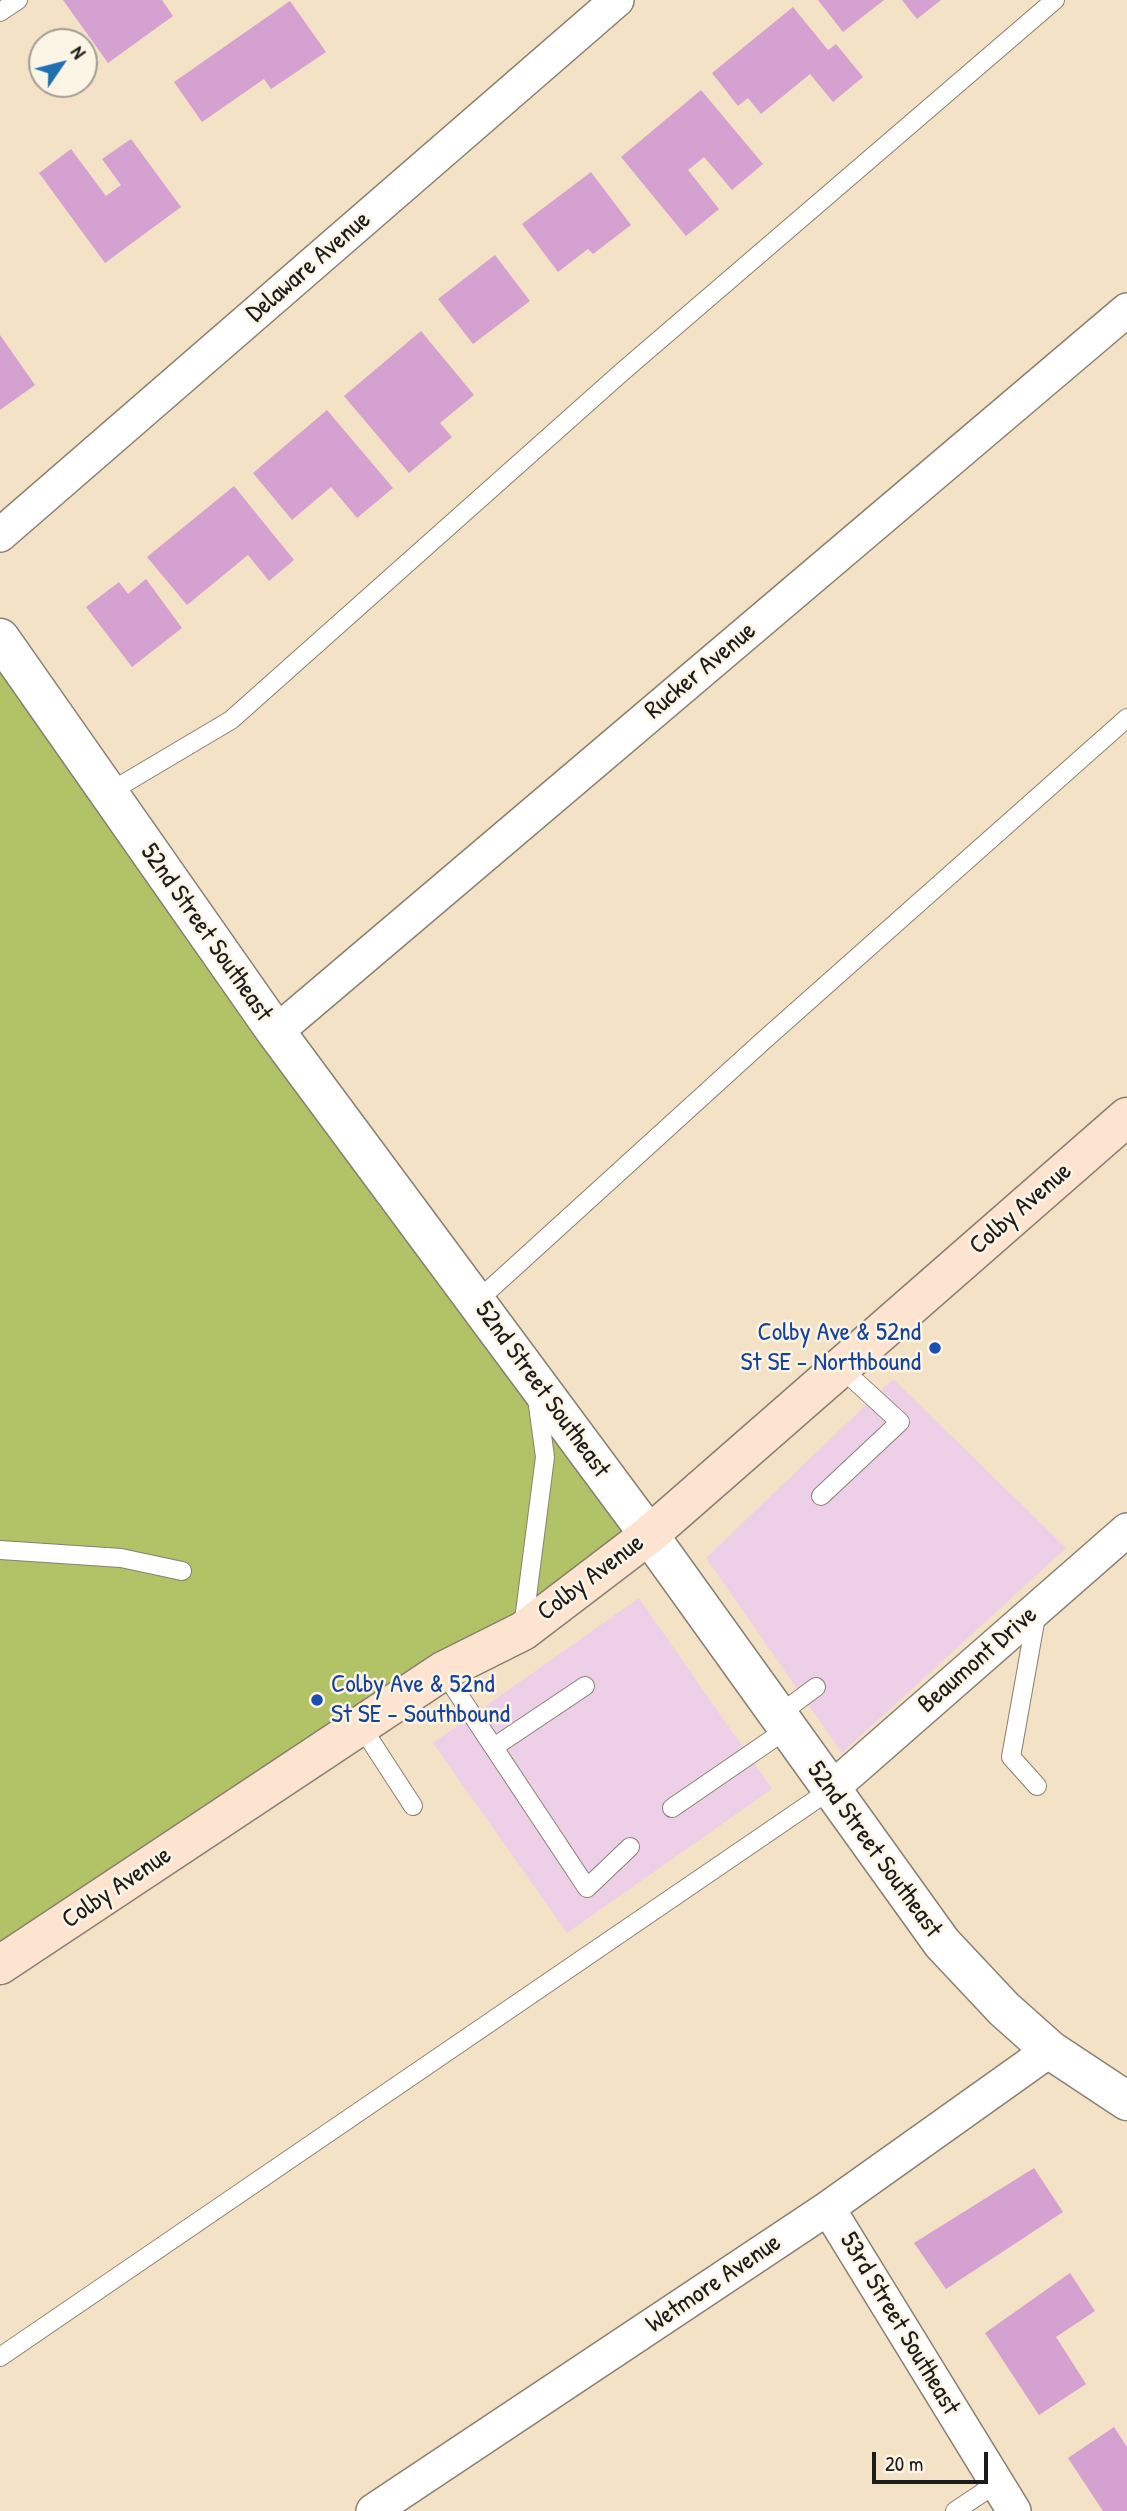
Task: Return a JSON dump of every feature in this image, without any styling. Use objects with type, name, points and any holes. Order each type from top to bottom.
[{"type":"main road","name":"Colby Avenue","points":[[0,1965],[443,1671],[523,1631],[649,1535],[1127,1117]]},
{"type":"street","name":"Delaware Avenue","points":[[0,535],[617,0]]},
{"type":"street","name":"Rucker Avenue","points":[[276,1032],[1127,310]]},
{"type":"street","name":"52nd Street Southeast","points":[[0,638],[276,1032],[649,1535],[942,1943],[1004,2009],[1051,2050],[1127,2101]]},
{"type":"street","name":"Beaumont Drive","points":[[830,1790],[1127,1530]]},
{"type":"street","name":"Wetmore Avenue","points":[[373,2511],[828,2208],[1051,2050]]},
{"type":"street","name":"53rd Street Southeast","points":[[828,2208],[1005,2497]]},
{"type":"lane","points":[[0,12],[18,0]]},
{"type":"lane","points":[[108,793],[231,720],[772,241],[1055,0]]},
{"type":"lane","points":[[476,1302],[763,1041],[887,934],[1127,718]]},
{"type":"lane","points":[[821,1496],[900,1422],[840,1367]]},
{"type":"lane","points":[[523,1631],[545,1457],[535,1381]]},
{"type":"lane","points":[[0,1550],[121,1558],[182,1571]]},
{"type":"lane","points":[[1037,1786],[1011,1757],[1038,1608]]},
{"type":"lane","points":[[443,1671],[587,1888],[630,1847]]},
{"type":"lane","points":[[494,1747],[585,1686]]},
{"type":"lane","points":[[672,1808],[782,1722],[816,1687]]},
{"type":"lane","points":[[360,1726],[412,1805]]},
{"type":"lane","points":[[0,2357],[830,1790]]},
{"type":"lane","points":[[955,2511],[1005,2497]]},
{"type":"shaded area","points":[[893,1379],[1066,1548],[842,1753],[706,1558]]},
{"type":"shaded area","points":[[639,1598],[772,1789],[567,1933],[433,1743]]},
{"type":"green space","points":[[0,638],[649,1535],[0,1965]]},
{"type":"building","points":[[63,0],[162,0],[173,16],[108,63],[98,49],[98,28],[83,28]]},
{"type":"building","points":[[818,0],[884,0],[843,32]]},
{"type":"building","points":[[902,0],[941,0],[917,19]]},
{"type":"building","points":[[290,1],[326,52],[271,89],[264,79],[202,122],[174,82]]},
{"type":"building","points":[[793,7],[828,50],[836,44],[863,77],[833,102],[810,74],[761,114],[748,98],[738,106],[712,73]]},
{"type":"building","points":[[701,90],[763,164],[732,190],[704,157],[688,170],[719,209],[686,236],[621,157]]},
{"type":"building","points":[[131,139],[181,207],[105,263],[39,173],[71,149],[106,196],[121,185],[102,159]]},
{"type":"building","points":[[591,172],[631,225],[593,254],[588,249],[558,272],[522,224]]},
{"type":"building","points":[[495,255],[530,301],[473,344],[438,299]]},
{"type":"building","points":[[421,331],[474,395],[440,423],[452,437],[409,473],[344,396]]},
{"type":"building","points":[[0,335],[35,385],[0,410]]},
{"type":"building","points":[[327,410],[393,488],[357,518],[331,487],[292,520],[253,473]]},
{"type":"building","points":[[234,486],[294,560],[269,581],[248,555],[187,605],[147,557]]},
{"type":"building","points":[[146,579],[182,628],[132,667],[86,607],[119,582],[128,594]]},
{"type":"building","points":[[1034,2168],[1063,2212],[946,2289],[914,2243]]},
{"type":"building","points":[[1070,2273],[1095,2311],[1056,2337],[1086,2384],[1039,2415],[985,2333]]},
{"type":"building","points":[[1114,2427],[1127,2447],[1127,2511],[1103,2511],[1068,2458]]},
{"type":"place","name":"Colby Ave & 52nd St SE - Northbound","points":[[935,1348]]},
{"type":"place","name":"Colby Ave & 52nd St SE - Southbound","points":[[317,1700]]}]
